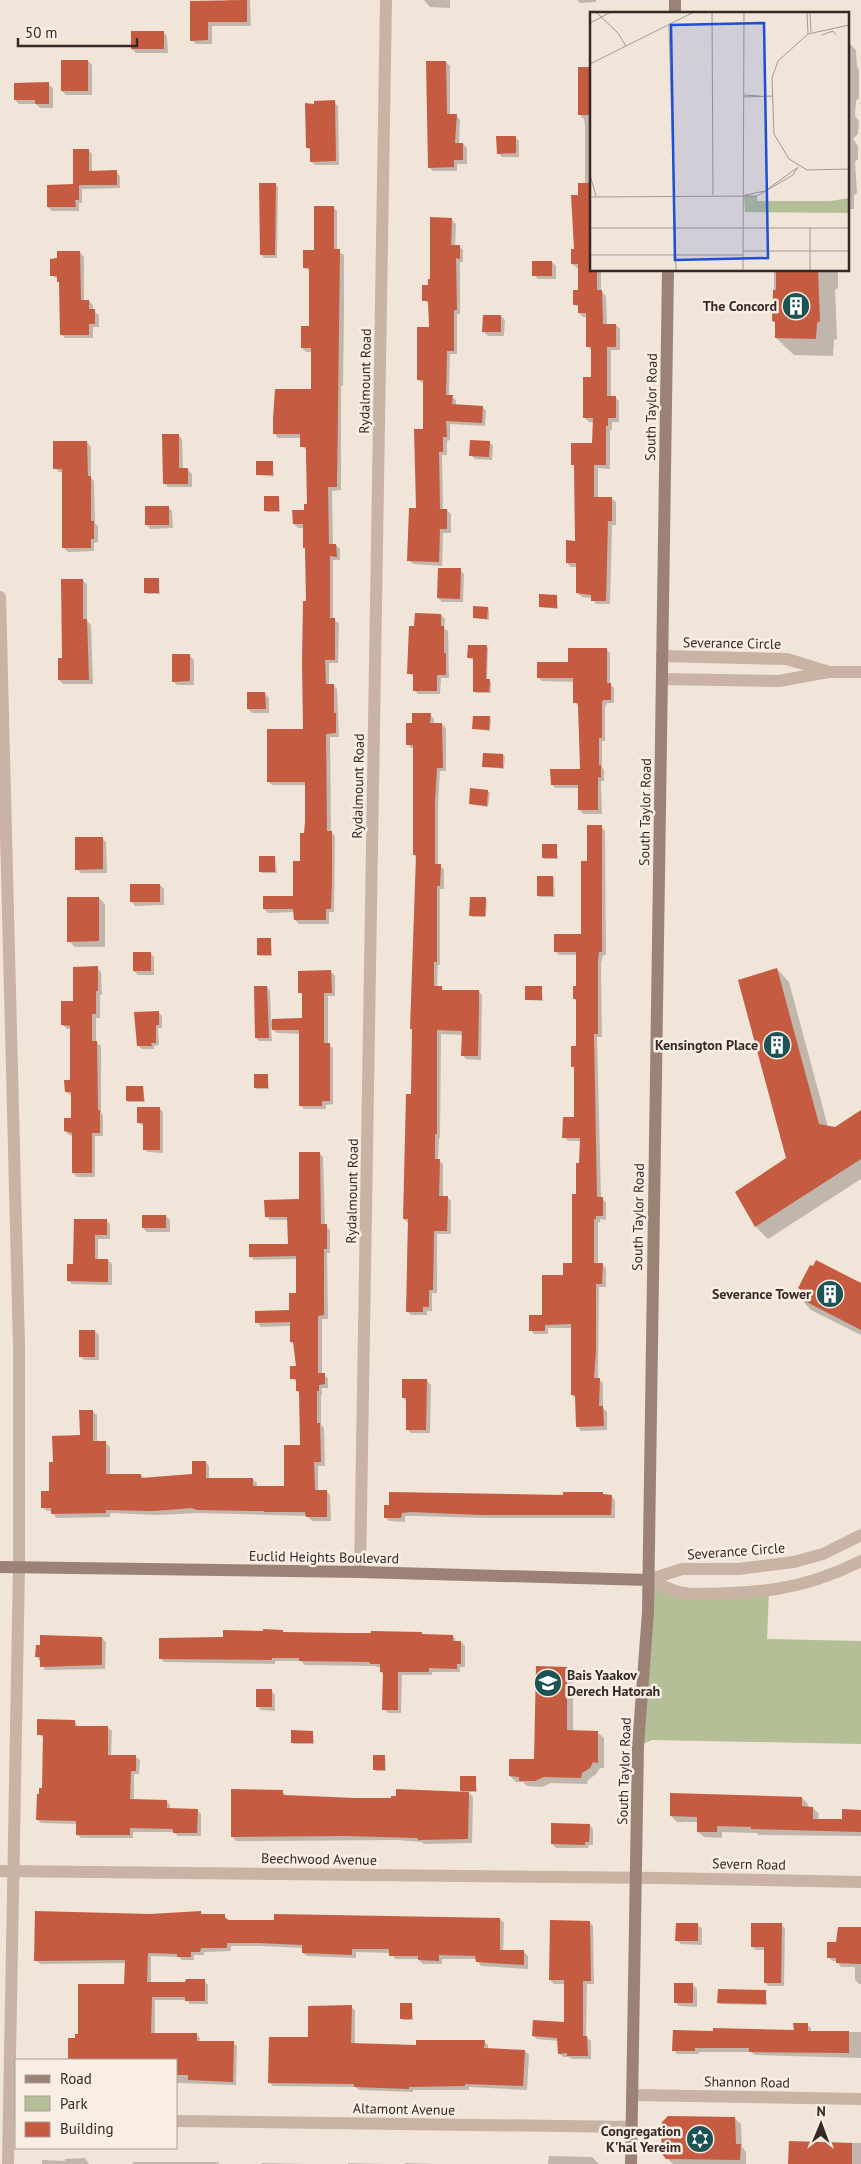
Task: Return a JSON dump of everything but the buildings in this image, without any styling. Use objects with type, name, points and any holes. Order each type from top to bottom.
[{"type":"main road","name":"South Taylor Road","points":[[631,2164],[638,1746],[647,1639],[668,271]]},
{"type":"main road","name":"Euclid Heights Boulevard","points":[[0,1567],[360,1572],[648,1580]]},
{"type":"street","name":"Rydalmount Road","points":[[360,1572],[386,0]]},
{"type":"street","points":[[0,597],[18,1336],[19,1567],[6,1871],[8,2164]]},
{"type":"street","name":"Severance Circle","points":[[662,656],[787,659],[828,672]]},
{"type":"street","name":"Severance Circle","points":[[662,679],[778,681],[828,672],[861,672]]},
{"type":"street","name":"Severance Circle","points":[[648,1580],[686,1568],[738,1569],[794,1562],[823,1554],[861,1535]]},
{"type":"street","points":[[648,1580],[678,1592],[690,1594],[769,1591],[804,1585],[837,1573],[861,1561]]},
{"type":"street","name":"Beechwood Avenue","points":[[6,1871],[637,1879]]},
{"type":"street","name":"Severn Road","points":[[637,1879],[861,1882]]},
{"type":"street","name":"Shannon Road","points":[[632,2094],[861,2098]]},
{"type":"street","name":"Altamont Avenue","points":[[178,2121],[632,2127]]},
{"type":"green space","points":[[648,1580],[678,1592],[769,1591],[767,1639],[861,1641],[861,1744],[652,1740],[638,1746]]},
{"type":"place","name":"The Concord","points":[[796,306]]},
{"type":"place","name":"Kensington Place","points":[[777,1045]]},
{"type":"place","name":"Severance Tower","points":[[830,1294]]},
{"type":"place","name":"Bais Yaakov Derech Hatorah","points":[[548,1683]]},
{"type":"place","name":"Congregation K'hal Yereim","points":[[700,2139]]}]
